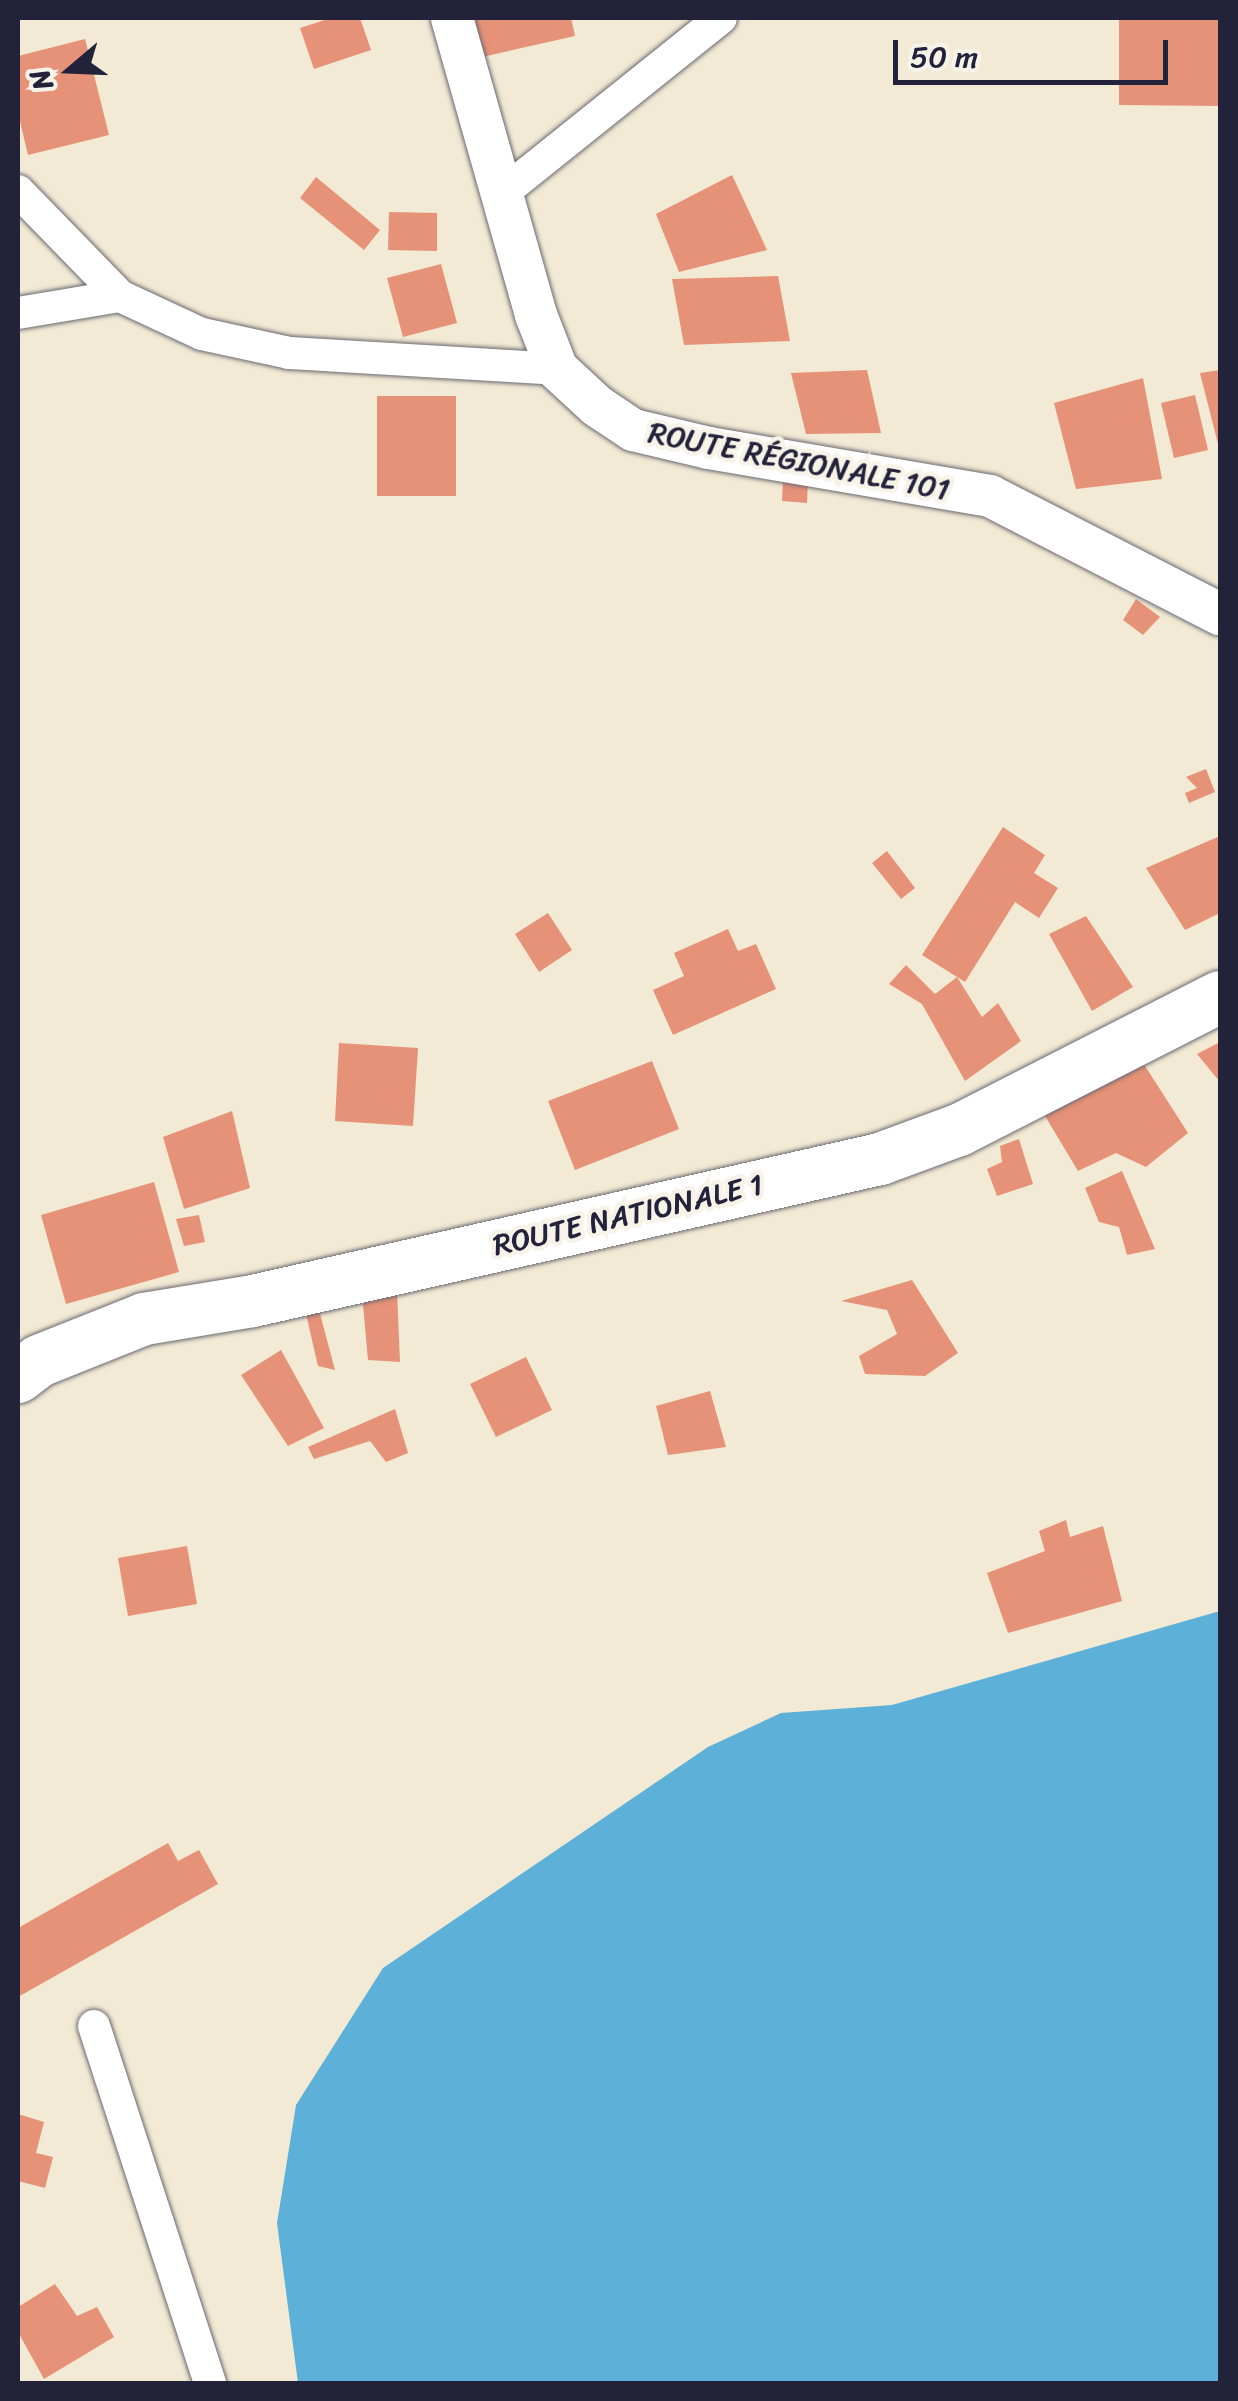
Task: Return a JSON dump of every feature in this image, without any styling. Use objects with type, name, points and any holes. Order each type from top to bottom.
[{"type":"main road","name":"ROUTE NATIONALE 1","points":[[18,1378],[40,1361],[144,1320],[254,1301],[880,1159],[960,1130],[1220,997]]},
{"type":"street","points":[[18,191],[120,296],[202,334],[290,352],[557,368],[500,196],[452,18]]},
{"type":"street","points":[[500,196],[628,86],[720,18]]},
{"type":"street","points":[[18,314],[120,296]]},
{"type":"street","name":"ROUTE RÉGIONALE 101","points":[[557,368],[632,430],[876,481],[990,496],[1220,614]]},
{"type":"street","points":[[94,2026],[210,2384]]},
{"type":"water","points":[[1220,1611],[1220,2383],[298,2383],[277,2223],[296,2105],[383,1968],[708,1747],[781,1713],[892,1705]]},
{"type":"building","points":[[331,18],[360,18],[371,50],[314,69],[300,28]]},
{"type":"building","points":[[464,18],[571,18],[575,36],[473,59]]},
{"type":"building","points":[[1119,18],[1220,18],[1220,106],[1119,105]]},
{"type":"building","points":[[85,39],[109,135],[28,155],[18,113],[18,56]]},
{"type":"building","points":[[732,175],[767,250],[679,272],[656,214]]},
{"type":"building","points":[[316,177],[380,230],[364,250],[300,198]]},
{"type":"building","points":[[389,212],[437,213],[437,251],[388,250]]},
{"type":"building","points":[[441,264],[457,323],[403,337],[387,278]]},
{"type":"building","points":[[778,276],[790,341],[684,345],[672,279]]},
{"type":"building","points":[[867,370],[881,433],[806,434],[791,373]]},
{"type":"building","points":[[1220,370],[1220,448],[1219,448],[1200,373]]},
{"type":"building","points":[[1143,378],[1162,479],[1076,489],[1054,403]]},
{"type":"building","points":[[1195,395],[1208,450],[1174,458],[1161,403]]},
{"type":"building","points":[[377,396],[456,396],[456,496],[377,496]]},
{"type":"building","points":[[783,478],[808,480],[807,503],[782,501]]},
{"type":"building","points":[[1136,599],[1160,617],[1143,635],[1123,620]]},
{"type":"building","points":[[1206,769],[1215,792],[1189,803],[1185,793],[1197,788],[1186,777]]},
{"type":"building","points":[[1003,827],[1045,855],[1034,873],[1058,888],[1039,918],[1015,902],[965,982],[922,955]]},
{"type":"building","points":[[1220,836],[1220,913],[1185,930],[1146,868]]},
{"type":"building","points":[[887,851],[915,888],[901,899],[872,863]]},
{"type":"building","points":[[548,913],[572,950],[539,972],[515,934]]},
{"type":"building","points":[[1086,916],[1133,987],[1092,1011],[1049,934]]},
{"type":"building","points":[[728,929],[738,951],[756,944],[776,989],[673,1035],[653,990],[684,976],[674,953]]},
{"type":"building","points":[[906,965],[935,994],[957,977],[982,1017],[998,1003],[1021,1041],[965,1081],[922,1004],[889,984]]},
{"type":"building","points":[[1220,1042],[1220,1082],[1197,1054]]},
{"type":"building","points":[[339,1043],[418,1048],[413,1126],[335,1121]]},
{"type":"building","points":[[1138,1055],[1188,1133],[1146,1167],[1116,1153],[1078,1171],[1042,1111]]},
{"type":"building","points":[[652,1061],[679,1129],[575,1170],[548,1101]]},
{"type":"building","points":[[232,1111],[250,1188],[184,1209],[163,1137]]},
{"type":"building","points":[[1019,1139],[1033,1184],[997,1196],[987,1169],[1002,1162],[1000,1146]]},
{"type":"building","points":[[1122,1171],[1155,1249],[1127,1255],[1119,1227],[1099,1222],[1085,1188]]},
{"type":"building","points":[[154,1182],[179,1272],[66,1304],[41,1215]]},
{"type":"building","points":[[199,1215],[205,1242],[184,1246],[176,1219]]},
{"type":"building","points":[[912,1280],[958,1353],[925,1376],[865,1374],[859,1356],[897,1334],[887,1310],[841,1301]]},
{"type":"building","points":[[397,1291],[400,1362],[368,1360],[362,1294]]},
{"type":"building","points":[[315,1295],[335,1370],[318,1366],[303,1301]]},
{"type":"building","points":[[281,1350],[324,1428],[288,1446],[241,1375]]},
{"type":"building","points":[[526,1357],[552,1410],[496,1437],[470,1384]]},
{"type":"building","points":[[710,1391],[726,1447],[668,1455],[656,1406]]},
{"type":"building","points":[[395,1409],[408,1453],[386,1462],[370,1441],[314,1459],[308,1447]]},
{"type":"building","points":[[1066,1520],[1070,1537],[1103,1526],[1122,1601],[1008,1633],[987,1573],[1045,1551],[1039,1531]]},
{"type":"building","points":[[187,1546],[197,1604],[128,1616],[118,1558]]},
{"type":"building","points":[[168,1843],[178,1861],[199,1850],[218,1884],[18,1997],[18,1928]]},
{"type":"building","points":[[18,2114],[44,2122],[36,2153],[53,2157],[45,2188],[18,2181]]},
{"type":"building","points":[[55,2284],[77,2316],[97,2307],[114,2337],[44,2379],[18,2332],[18,2307]]}]
